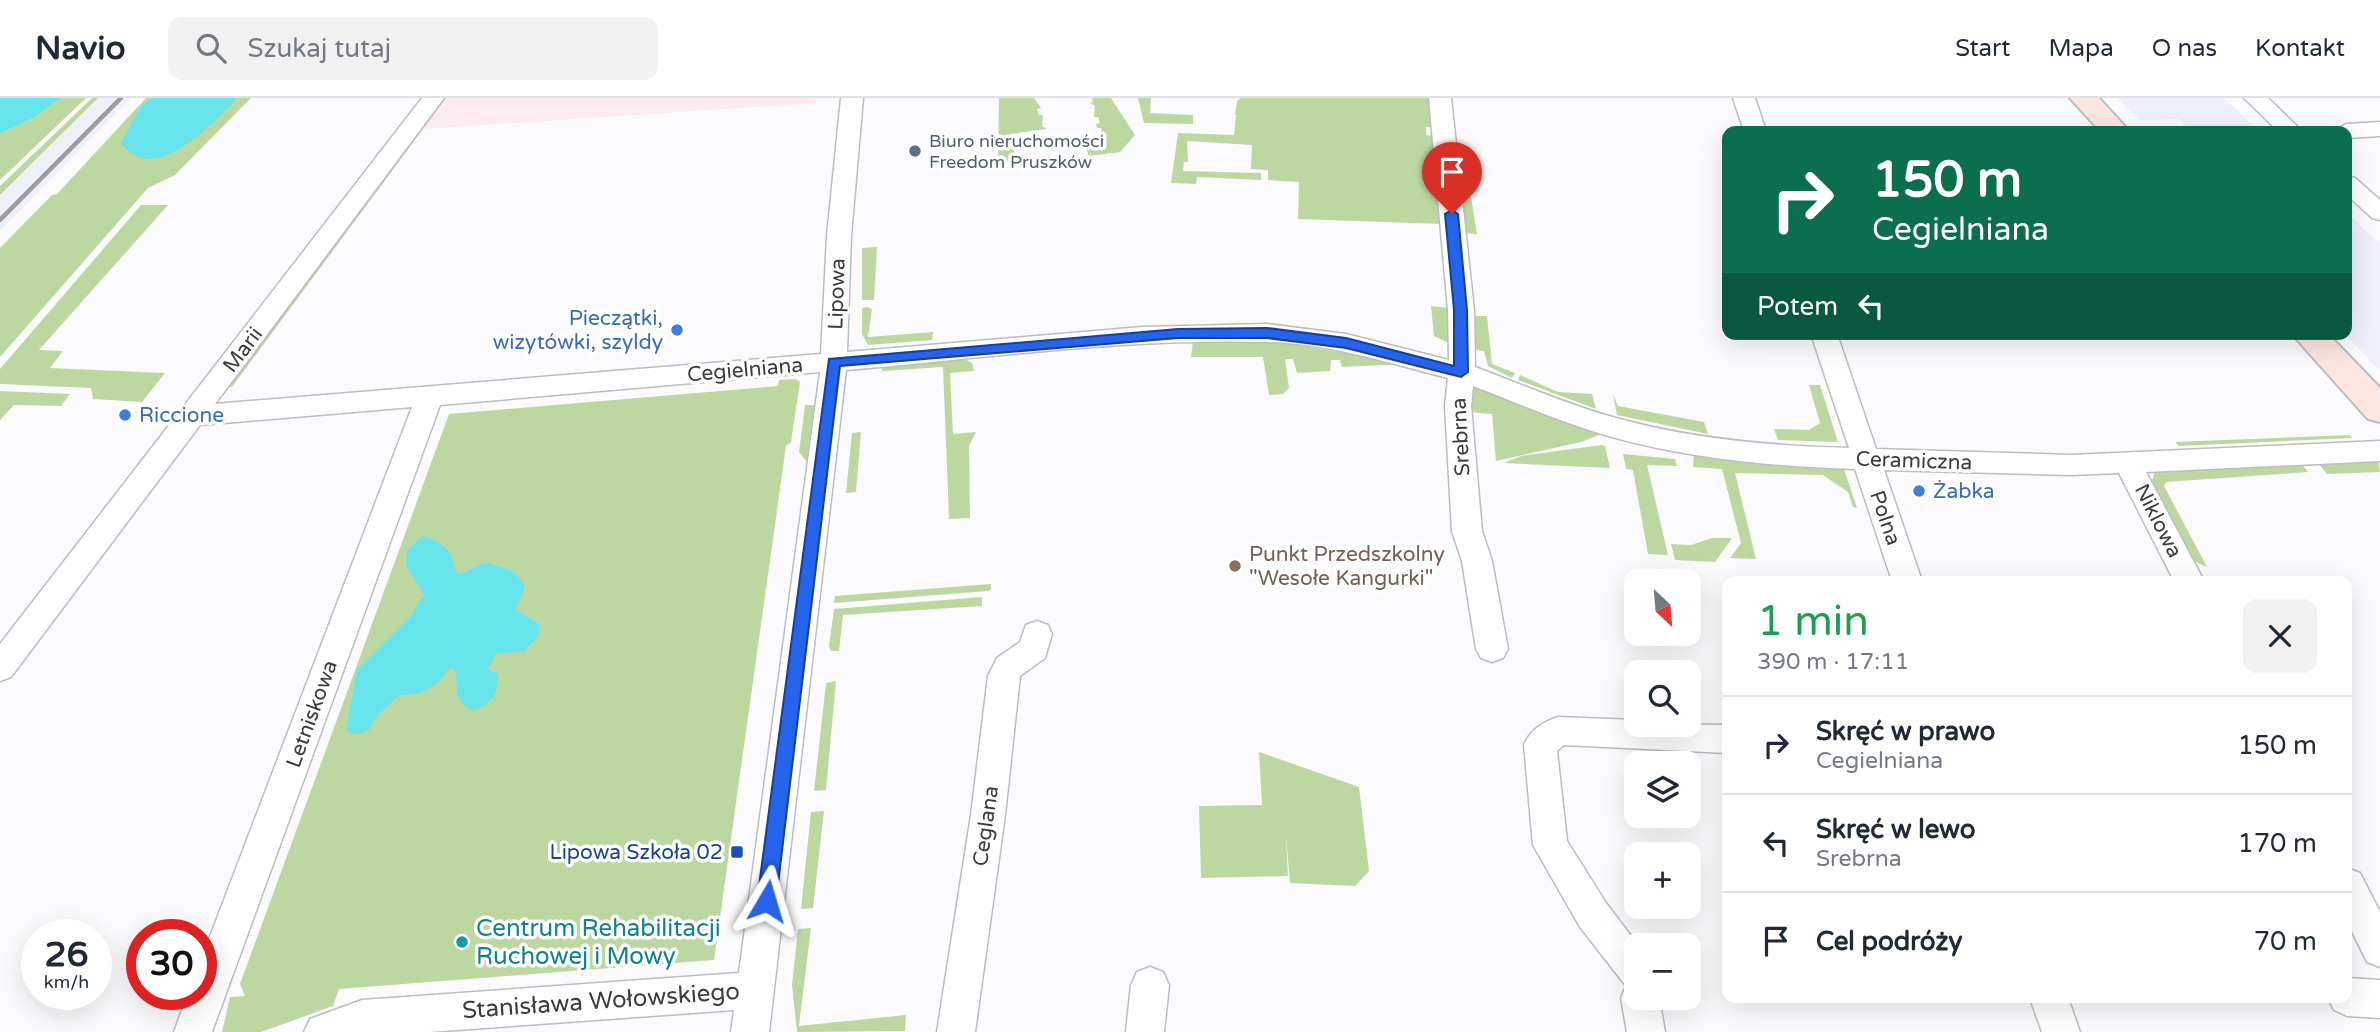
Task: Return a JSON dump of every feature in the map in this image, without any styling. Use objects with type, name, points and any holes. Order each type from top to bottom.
[{"type":"street","name":"Marii","points":[[0,668],[433,98]]},
{"type":"street","name":"Lipowa","points":[[750,1032],[834,362],[839,236],[852,98]]},
{"type":"street","name":"Srebrna","points":[[1440,98],[1461,310],[1458,406],[1467,531],[1478,561],[1492,649]]},
{"type":"street","points":[[1744,98],[1753,126]]},
{"type":"street","points":[[2084,98],[2110,126]]},
{"type":"street","points":[[2255,98],[2286,126]]},
{"type":"street","points":[[2352,131],[2380,129]]},
{"type":"street","points":[[2352,188],[2380,213]]},
{"type":"street","name":"Cegielniana","points":[[193,416],[1166,334],[1267,333],[1346,343],[1461,372]]},
{"type":"street","name":"Polna","points":[[1826,340],[1905,576]]},
{"type":"street","points":[[2314,340],[2380,410]]},
{"type":"street","name":"Ceramiczna","points":[[1461,372],[1591,421],[1680,443],[1768,456],[2071,465],[2380,451]]},
{"type":"street","name":"Letniskowa","points":[[193,1032],[430,396]]},
{"type":"street","name":"Niklowa","points":[[2127,462],[2186,576]]},
{"type":"street","name":"Ceglana","points":[[956,1032],[988,816],[1004,676],[1008,667],[1034,649],[1037,634]]},
{"type":"street","points":[[1624,956],[1592,915],[1550,845],[1540,745],[1558,731],[1722,739]]},
{"type":"street","points":[[2352,895],[2380,949]]},
{"type":"street","points":[[1145,1032],[1150,985]]},
{"type":"street","name":"Stanisława Wołowskiego","points":[[323,1032],[362,1019],[388,1016],[755,990]]},
{"type":"street","points":[[2352,997],[2380,999]]},
{"type":"street","points":[[2051,1003],[2061,1032]]},
{"type":"street","points":[[1642,1010],[1646,1032]]},
{"type":"shaded area","points":[[98,98],[131,98],[0,231],[0,195]]},
{"type":"shaded area","points":[[446,98],[816,98],[816,103],[819,103],[423,129]]},
{"type":"shaded area","points":[[2117,98],[2224,98],[2254,126],[2186,126],[2179,119],[2140,120]]},
{"type":"shaded area","points":[[2352,218],[2380,244],[2380,371],[2351,340]]},
{"type":"green space","points":[[61,98],[86,98],[0,180],[0,134],[34,118]]},
{"type":"green space","points":[[92,98],[98,98],[0,195],[0,186]]},
{"type":"green space","points":[[146,98],[251,98],[175,175],[148,188],[0,357],[0,248],[52,195],[57,194]]},
{"type":"green space","points":[[443,98],[446,98],[232,387],[227,386]]},
{"type":"green space","points":[[999,98],[1034,98],[1041,108],[1037,109],[1039,115],[1043,115],[1042,126],[1047,129],[1010,134],[1016,160],[998,161]]},
{"type":"green space","points":[[1092,98],[1111,98],[1135,135],[1120,152],[1089,156],[1085,146],[1107,144],[1103,144],[1101,128],[1097,128],[1096,124],[1100,123],[1098,117],[1094,117],[1095,106],[1090,103],[1093,102]]},
{"type":"green space","points":[[1138,98],[1151,98],[1150,113],[1193,115],[1193,124],[1144,123]]},
{"type":"green space","points":[[1241,98],[1430,98],[1433,127],[1426,127],[1426,135],[1433,136],[1442,224],[1298,219],[1299,182],[1268,180],[1268,170],[1251,169],[1252,145],[1187,141],[1188,162],[1184,162],[1183,171],[1261,173],[1261,180],[1197,177],[1196,184],[1171,183],[1178,133],[1234,135],[1236,116],[1239,116],[1235,115],[1237,101]]},
{"type":"green space","points":[[1455,153],[1464,154],[1477,234],[1464,233]]},
{"type":"green space","points":[[141,205],[168,205],[39,350],[63,351],[50,368],[165,373],[142,402],[93,399],[91,388],[0,384],[0,369]]},
{"type":"green space","points":[[877,247],[874,300],[862,300],[862,248]]},
{"type":"green space","points":[[1431,306],[1449,308],[1453,345],[1434,336]]},
{"type":"green space","points":[[862,308],[872,309],[868,337],[933,332],[932,340],[868,345],[862,334]]},
{"type":"green space","points":[[1472,316],[1487,316],[1492,364],[1515,373],[1512,378],[1488,366],[1484,351],[1476,350]]},
{"type":"green space","points":[[1193,341],[1280,342],[1409,364],[1342,367],[1340,360],[1331,360],[1330,371],[1297,373],[1293,359],[1285,359],[1289,388],[1283,394],[1269,395],[1263,357],[1191,357]]},
{"type":"green space","points":[[963,358],[972,363],[974,371],[950,373],[953,434],[976,432],[969,446],[970,518],[949,519],[943,367],[882,371],[882,365]]},
{"type":"green space","points":[[1520,375],[1558,392],[1592,394],[1596,409],[1518,380]]},
{"type":"green space","points":[[796,379],[800,382],[791,442],[786,446],[714,960],[339,989],[333,1006],[261,1032],[222,1032],[230,997],[245,996],[240,984],[449,414],[778,386],[779,380]]},
{"type":"green space","points":[[1809,385],[1820,385],[1838,442],[1778,440],[1774,429],[1809,430],[1820,423]]},
{"type":"green space","points":[[1478,387],[1604,433],[1581,442],[1496,461],[1492,414],[1469,412],[1471,389]]},
{"type":"green space","points":[[0,391],[70,394],[61,406],[14,405],[0,420]]},
{"type":"green space","points":[[1613,394],[1618,406],[1704,422],[1708,434],[1617,415]]},
{"type":"green space","points":[[805,405],[816,405],[804,475],[806,461],[799,452]]},
{"type":"green space","points":[[861,432],[856,492],[846,493],[852,433]]},
{"type":"green space","points":[[2350,435],[2352,438],[2179,446],[2175,442]]},
{"type":"green space","points":[[1605,446],[1610,468],[1504,463],[1521,456]]},
{"type":"green space","points":[[1623,454],[1675,459],[1677,466],[1647,465],[1668,555],[1648,554],[1633,470],[1626,469]]},
{"type":"green space","points":[[1694,454],[1760,464],[1844,469],[1857,508],[1853,507],[1848,492],[1823,475],[1735,473],[1756,559],[1730,558],[1741,543],[1722,469],[1693,467]]},
{"type":"green space","points":[[2378,459],[2380,472],[2327,474],[2317,462]]},
{"type":"green space","points":[[2301,463],[2308,472],[2166,482],[2164,486],[2207,567],[2191,560],[2152,481],[2155,470]]},
{"type":"green space","points":[[1712,538],[1732,538],[1715,562],[1675,560],[1671,544],[1691,545]]},
{"type":"green space","points":[[991,584],[988,591],[834,603],[835,596]]},
{"type":"green space","points":[[982,597],[982,606],[843,615],[839,651],[831,651],[829,646],[834,609]]},
{"type":"green space","points":[[836,681],[826,790],[814,791],[826,683]]},
{"type":"green space","points":[[1259,752],[1359,787],[1369,871],[1355,886],[1290,883],[1286,836],[1288,876],[1201,878],[1199,806],[1262,805]]},
{"type":"green space","points":[[824,811],[813,908],[801,909],[811,812]]},
{"type":"green space","points":[[811,928],[799,1026],[906,1015],[905,1031],[797,1032],[792,985],[798,929]]},
{"type":"water","points":[[0,98],[61,98],[34,118],[0,134]]},
{"type":"water","points":[[151,98],[237,98],[182,148],[166,156],[150,159],[134,155],[121,143],[140,108]]},
{"type":"water","points":[[422,536],[447,549],[459,575],[484,563],[513,572],[525,586],[516,610],[539,624],[539,634],[525,651],[496,654],[488,670],[498,674],[497,687],[493,697],[480,708],[473,711],[461,701],[458,697],[454,668],[449,669],[428,690],[399,695],[377,716],[369,730],[355,735],[346,730],[357,670],[410,617],[424,595],[406,565],[407,551]]},
{"type":"railway","points":[[0,220],[121,98]]},
{"type":"place","name":"Biuro nieruchomości Freedom Pruszków","points":[[915,151]]},
{"type":"place","name":"Pieczątki, wizytówki, szyldy","points":[[677,330]]},
{"type":"place","name":"Riccione","points":[[125,415]]},
{"type":"place","name":"Żabka","points":[[1919,491]]},
{"type":"place","name":"Punkt Przedszkolny \"Wesołe Kangurki\"","points":[[1235,566]]},
{"type":"place","name":"Lipowa Szkoła 02","points":[[737,852]]},
{"type":"place","name":"Centrum Rehabilitacji Ruchowej i Mowy","points":[[462,942]]},
{"type":"route","points":[[767,901],[834,362],[1178,333],[1267,333],[1346,343],[1430,362],[1461,372],[1461,310],[1452,214]]}]
